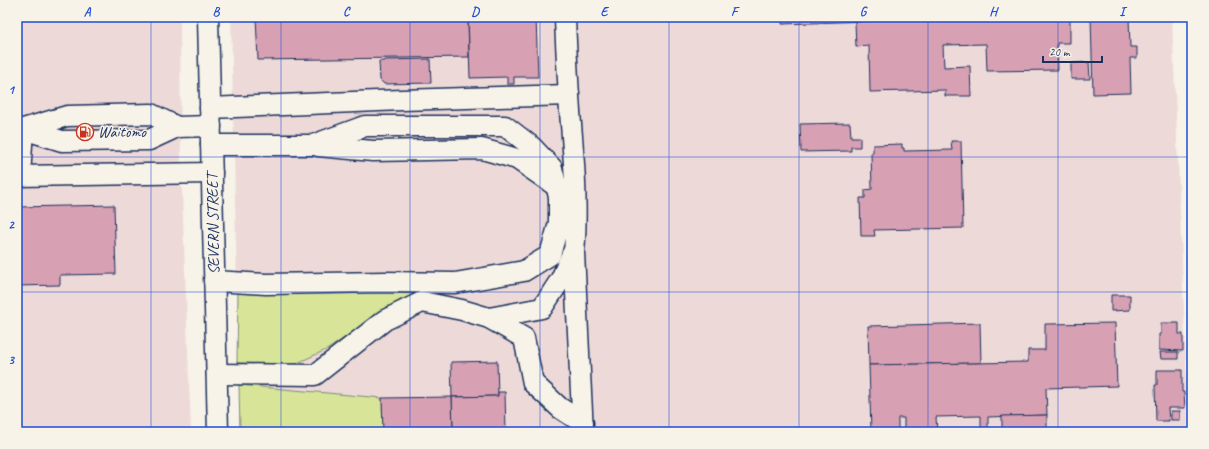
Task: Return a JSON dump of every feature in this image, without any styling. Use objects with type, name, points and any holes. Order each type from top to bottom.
[{"type":"street","name":"SEVERN STREET","points":[[208,17],[218,432]]},
{"type":"street","points":[[565,17],[575,177],[576,227],[574,252],[583,428]]},
{"type":"street","points":[[23,129],[62,141],[149,140],[177,127],[211,126],[402,100],[569,95]]},
{"type":"street","points":[[23,129],[66,116],[151,114],[177,127]]},
{"type":"street","points":[[211,126],[314,145],[373,152],[482,149],[517,159],[556,186]]},
{"type":"street","points":[[214,281],[266,284],[384,282],[455,283],[524,271],[550,255],[559,223],[559,198],[552,168],[531,146],[506,126],[365,126],[314,145]]},
{"type":"street","points":[[23,129],[18,176],[212,173]]},
{"type":"street","points":[[489,318],[542,308],[561,280],[571,256],[576,227]]},
{"type":"street","points":[[217,374],[314,375],[385,320],[422,302],[462,310],[489,318],[524,338],[533,383],[583,428]]},
{"type":"shaded area","points":[[17,17],[180,17],[181,163],[191,432],[17,432]]},
{"type":"shaded area","points":[[231,17],[1172,17],[1189,432],[240,432]]},
{"type":"green space","points":[[420,290],[418,295],[400,300],[328,349],[295,364],[237,363],[238,292]]},
{"type":"green space","points":[[239,385],[382,398],[383,432],[240,432]]},
{"type":"building","points":[[256,17],[468,17],[469,57],[258,60]]},
{"type":"building","points":[[468,17],[536,17],[538,77],[514,77],[514,84],[507,84],[507,77],[470,78]]},
{"type":"building","points":[[782,17],[870,17],[870,21],[782,24]]},
{"type":"building","points":[[870,17],[1070,17],[1070,43],[1057,43],[1058,70],[987,71],[986,44],[943,45],[944,67],[970,66],[971,96],[945,96],[945,90],[870,92],[869,46],[856,47],[855,22],[870,21]]},
{"type":"building","points":[[1091,17],[1129,17],[1130,47],[1137,47],[1137,58],[1130,58],[1131,93],[1093,94]]},
{"type":"building","points":[[430,59],[431,83],[384,84],[380,80],[379,61]]},
{"type":"building","points":[[1089,62],[1090,79],[1071,79],[1071,63]]},
{"type":"building","points":[[850,123],[851,137],[860,137],[860,147],[851,147],[851,151],[801,152],[800,124]]},
{"type":"building","points":[[951,141],[961,141],[963,228],[874,230],[875,236],[861,236],[860,198],[865,198],[865,190],[872,189],[871,153],[873,153],[873,145],[902,144],[904,151],[952,150]]},
{"type":"building","points":[[114,205],[116,274],[60,275],[60,285],[17,286],[17,207]]},
{"type":"building","points":[[1111,295],[1130,295],[1130,310],[1111,311]]},
{"type":"building","points":[[980,323],[981,363],[869,365],[868,326]]},
{"type":"building","points":[[1115,323],[1117,386],[1046,388],[1047,415],[988,417],[988,432],[981,432],[981,416],[936,417],[937,432],[904,432],[904,418],[898,418],[898,432],[871,432],[869,365],[1028,362],[1028,350],[1045,350],[1045,324]]},
{"type":"building","points":[[1161,323],[1179,323],[1179,334],[1183,334],[1183,351],[1159,350]]},
{"type":"building","points":[[1160,352],[1178,352],[1178,359],[1161,359]]},
{"type":"building","points":[[497,361],[498,396],[452,397],[451,362]]},
{"type":"building","points":[[1157,370],[1182,370],[1182,392],[1184,392],[1185,408],[1168,408],[1169,421],[1156,421],[1155,385],[1157,385]]},
{"type":"building","points":[[498,392],[505,392],[506,432],[453,432],[452,397],[498,396]]},
{"type":"building","points":[[452,397],[453,432],[383,432],[382,398]]},
{"type":"building","points":[[1171,411],[1180,411],[1180,420],[1171,420]]},
{"type":"building","points":[[1047,415],[1047,432],[1002,432],[1002,416]]},
{"type":"place","name":"Waitomo","points":[[85,132]]}]
